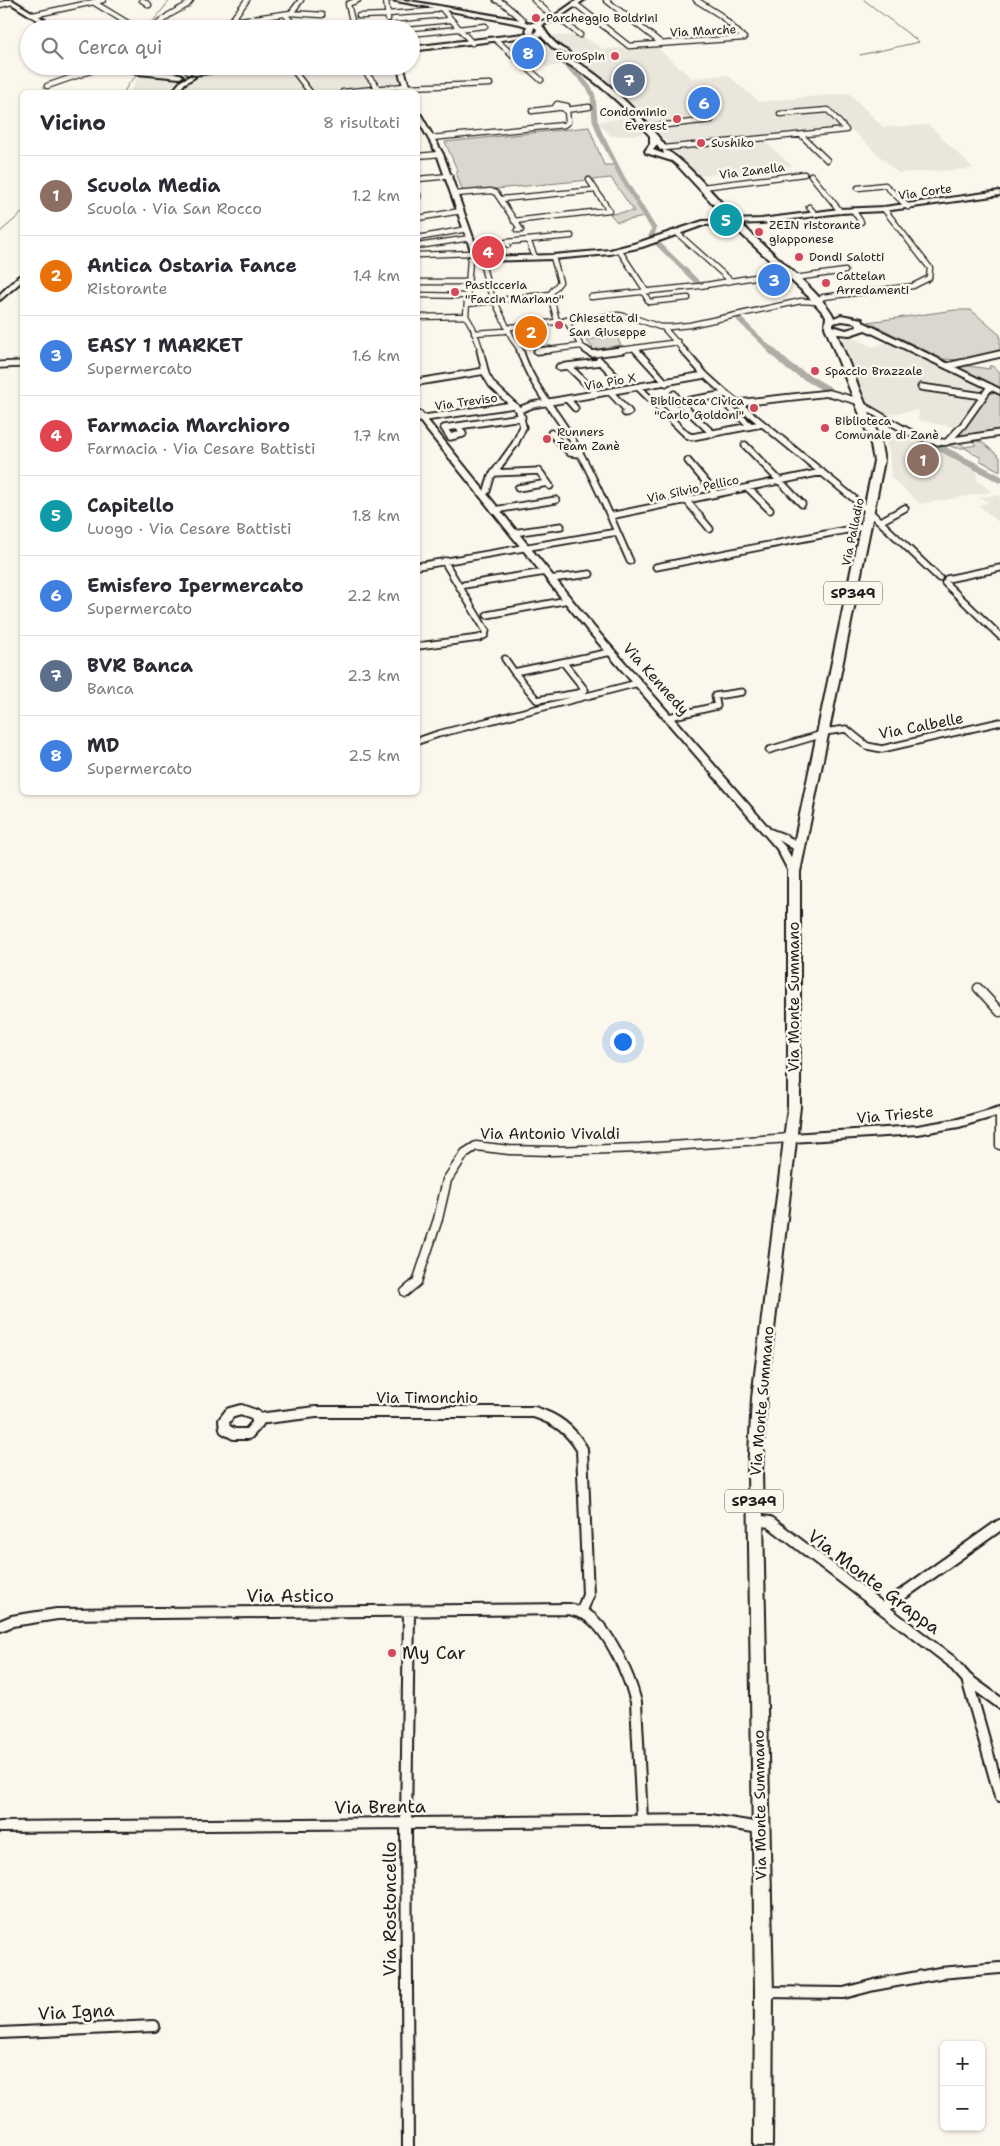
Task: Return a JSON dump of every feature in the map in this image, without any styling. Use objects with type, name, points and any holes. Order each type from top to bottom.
[{"type":"main road","points":[[581,0],[534,31],[548,40],[557,51],[577,59],[648,128],[654,135],[654,144],[678,162],[734,222],[795,278],[818,302],[851,319]]},
{"type":"main road","name":"SP349","points":[[818,302],[830,316],[830,325],[837,343]]},
{"type":"main road","points":[[830,325],[836,319],[859,321],[856,330],[842,336],[837,343]]},
{"type":"main road","points":[[830,325],[856,330]]},
{"type":"main road","name":"Via Palladio","points":[[799,849],[867,526],[878,461],[875,440],[837,343]]},
{"type":"main road","name":"Via Monte Summano","points":[[763,2139],[764,1992],[755,1463],[758,1407],[794,1107],[794,872],[799,849]]},
{"type":"street","points":[[32,14],[103,0]]},
{"type":"street","points":[[142,0],[149,5]]},
{"type":"street","points":[[162,20],[191,0]]},
{"type":"street","points":[[231,20],[247,0]]},
{"type":"street","points":[[291,13],[301,0]]},
{"type":"street","points":[[352,20],[348,4],[358,0]]},
{"type":"street","points":[[496,0],[503,3],[534,31]]},
{"type":"street","points":[[534,0],[554,18],[580,35]]},
{"type":"street","points":[[606,0],[661,43]]},
{"type":"street","name":"Via Marche","points":[[661,43],[744,38],[720,14],[696,0]]},
{"type":"street","points":[[0,5],[10,1],[42,20]]},
{"type":"street","points":[[388,20],[390,1],[522,21]]},
{"type":"street","points":[[93,2],[122,20]]},
{"type":"street","points":[[574,5],[578,6],[629,46],[661,43]]},
{"type":"street","points":[[359,16],[431,11],[440,8]]},
{"type":"street","points":[[440,8],[472,43]]},
{"type":"street","points":[[238,20],[291,13],[322,15]]},
{"type":"street","points":[[285,14],[290,20]]},
{"type":"street","points":[[420,23],[450,20]]},
{"type":"street","points":[[420,33],[485,26]]},
{"type":"street","points":[[420,49],[506,39],[534,31]]},
{"type":"street","points":[[496,40],[541,80]]},
{"type":"street","points":[[47,86],[79,75]]},
{"type":"street","points":[[177,90],[188,75]]},
{"type":"street","points":[[297,75],[308,90]]},
{"type":"street","points":[[367,75],[378,88]]},
{"type":"street","points":[[402,75],[406,88]]},
{"type":"street","points":[[360,90],[490,84]]},
{"type":"street","points":[[532,111],[564,106],[589,107]]},
{"type":"street","points":[[431,138],[564,125],[568,122],[564,106]]},
{"type":"street","points":[[661,150],[846,130],[828,110],[780,114]]},
{"type":"street","points":[[420,119],[450,176],[475,256],[508,329],[520,348],[535,386],[570,436],[580,454],[630,561]]},
{"type":"street","points":[[648,128],[711,120]]},
{"type":"street","points":[[801,135],[827,160]]},
{"type":"street","points":[[420,156],[440,154]]},
{"type":"street","name":"Via Zanella","points":[[703,187],[804,174]]},
{"type":"street","points":[[811,175],[840,211]]},
{"type":"street","points":[[420,179],[450,176]]},
{"type":"street","points":[[514,220],[606,212],[609,210],[589,180]]},
{"type":"street","points":[[858,188],[885,185],[908,207]]},
{"type":"street","points":[[501,199],[595,190]]},
{"type":"street","points":[[455,194],[496,192],[521,230],[517,230]]},
{"type":"street","name":"Via Corte","points":[[475,256],[490,258],[553,257],[620,250],[703,223],[761,221],[840,211],[908,207],[1000,193]]},
{"type":"street","points":[[809,207],[815,214]]},
{"type":"street","points":[[474,333],[618,314],[663,327],[690,325],[818,302],[828,296],[913,286],[929,278],[930,268],[884,209]]},
{"type":"street","points":[[420,218],[461,210]]},
{"type":"street","points":[[854,210],[861,222]]},
{"type":"street","points":[[420,238],[467,229]]},
{"type":"street","points":[[676,232],[730,281]]},
{"type":"street","points":[[508,245],[506,242],[571,236]]},
{"type":"street","points":[[528,240],[535,257]]},
{"type":"street","points":[[420,246],[475,256]]},
{"type":"street","points":[[620,250],[646,291],[644,293],[649,302],[688,298]]},
{"type":"street","points":[[420,255],[475,256]]},
{"type":"street","points":[[475,256],[469,282],[466,316],[485,364],[485,371],[492,385],[520,410],[523,427],[521,434],[492,475],[480,487]]},
{"type":"street","points":[[468,304],[494,299],[550,294],[560,282],[553,257]]},
{"type":"street","points":[[795,278],[845,270]]},
{"type":"street","points":[[591,297],[700,286],[755,277]]},
{"type":"street","points":[[0,298],[20,280]]},
{"type":"street","points":[[420,282],[469,282]]},
{"type":"street","points":[[550,294],[557,321]]},
{"type":"street","points":[[420,295],[468,296]]},
{"type":"street","points":[[420,317],[466,316]]},
{"type":"street","points":[[566,320],[587,353],[594,354],[678,342]]},
{"type":"street","points":[[663,327],[705,375],[881,521],[939,578],[937,581],[946,581],[1000,568]]},
{"type":"street","points":[[856,330],[879,333],[1000,392]]},
{"type":"street","points":[[537,351],[581,346]]},
{"type":"street","points":[[635,348],[666,382]]},
{"type":"street","points":[[594,354],[614,375]]},
{"type":"street","points":[[948,366],[1000,354]]},
{"type":"street","points":[[559,367],[601,362]]},
{"type":"street","points":[[0,365],[20,364]]},
{"type":"street","points":[[568,366],[597,394]]},
{"type":"street","points":[[420,382],[485,371]]},
{"type":"street","name":"Via Pio X","points":[[520,410],[525,406],[546,402],[705,375]]},
{"type":"street","points":[[638,387],[687,435],[698,437],[762,424]]},
{"type":"street","points":[[921,387],[983,396]]},
{"type":"street","points":[[948,441],[990,387]]},
{"type":"street","points":[[610,392],[629,412],[625,413]]},
{"type":"street","points":[[737,403],[833,393],[862,404],[937,442],[1000,433]]},
{"type":"street","points":[[674,394],[679,402],[714,434]]},
{"type":"street","points":[[679,402],[726,394]]},
{"type":"street","points":[[716,396],[751,426]]},
{"type":"street","points":[[567,399],[575,408]]},
{"type":"street","points":[[512,403],[525,406]]},
{"type":"street","name":"Via Treviso","points":[[420,417],[512,403]]},
{"type":"street","points":[[450,437],[444,428],[522,416]]},
{"type":"street","name":"Via Kennedy","points":[[420,418],[480,487],[493,509],[611,652],[768,832],[782,842],[794,872]]},
{"type":"street","points":[[439,438],[462,434],[458,426]]},
{"type":"street","points":[[551,433],[570,453],[580,454]]},
{"type":"street","points":[[745,444],[802,504]]},
{"type":"street","points":[[688,461],[716,494]]},
{"type":"street","points":[[480,487],[492,475],[539,471],[549,484],[518,488]]},
{"type":"street","name":"Via Silvio Pellico","points":[[610,516],[822,472]]},
{"type":"street","points":[[748,488],[770,510]]},
{"type":"street","points":[[493,509],[556,500]]},
{"type":"street","points":[[687,501],[710,529]]},
{"type":"street","points":[[881,521],[905,508]]},
{"type":"street","points":[[513,533],[561,526]]},
{"type":"street","points":[[656,568],[867,526]]},
{"type":"street","points":[[420,566],[617,532]]},
{"type":"street","points":[[420,646],[483,637],[486,631],[444,561]]},
{"type":"street","points":[[464,585],[547,576],[590,574]]},
{"type":"street","points":[[946,581],[1000,636]]},
{"type":"street","points":[[487,615],[568,600]]},
{"type":"street","points":[[514,672],[611,652]]},
{"type":"street","points":[[505,658],[537,700],[569,695],[585,690],[563,662]]},
{"type":"street","points":[[420,741],[438,734],[638,683]]},
{"type":"street","points":[[669,717],[717,706],[715,696],[742,692]]},
{"type":"street","name":"Via Calbelle","points":[[768,750],[824,733],[846,729],[867,746],[882,749],[1000,722]]},
{"type":"street","points":[[782,842],[803,832]]},
{"type":"street","points":[[782,842],[799,849]]},
{"type":"street","points":[[978,988],[1000,1012]]},
{"type":"street","name":"Via Trieste","points":[[791,1138],[917,1130],[1000,1111]]},
{"type":"street","points":[[1000,1116],[1000,1145]]},
{"type":"street","name":"Via Antonio Vivaldi","points":[[406,1292],[417,1282],[438,1220],[447,1180],[465,1153],[476,1146],[509,1150],[553,1151],[640,1148],[791,1138]]},
{"type":"street","name":"Via Timonchio","points":[[258,1419],[316,1412],[534,1412],[551,1417],[574,1434],[582,1449],[588,1595],[581,1613]]},
{"type":"street","name":"Via Monte Grappa","points":[[755,1520],[770,1522],[951,1661],[967,1679],[1000,1702]]},
{"type":"street","points":[[883,1608],[1000,1525]]},
{"type":"street","name":"Via Astico","points":[[0,1626],[12,1621],[57,1614],[569,1610],[581,1613]]},
{"type":"street","name":"Via Rostoncello","points":[[408,2146],[406,1823],[409,1612]]},
{"type":"street","points":[[581,1613],[592,1618],[628,1675],[633,1688],[636,1702],[642,1820]]},
{"type":"street","name":"Via Monte Grappa","points":[[967,1679],[1000,1796]]},
{"type":"street","name":"Via Brenta","points":[[0,1827],[710,1820],[760,1828]]},
{"type":"street","points":[[764,1992],[844,1993],[874,1984],[940,1973],[1000,1968]]},
{"type":"street","name":"Via Igna","points":[[0,2033],[154,2026]]},
{"type":"shaded area","points":[[546,35],[582,36],[603,49],[655,46],[692,78],[727,75],[760,102],[849,93],[883,127],[929,125],[974,169],[898,173],[852,130],[763,140],[792,166],[697,176],[659,133],[611,136],[598,122],[631,117],[572,66],[545,67],[539,63],[525,65],[505,47],[519,45],[513,40]]},
{"type":"shaded area","points":[[141,75],[186,78],[208,75],[401,75],[405,90],[130,90]]},
{"type":"shaded area","points":[[589,127],[604,165],[615,165],[645,217],[617,222],[610,214],[634,211],[611,178],[463,192],[456,173],[458,172],[445,142]]},
{"type":"shaded area","points":[[955,310],[971,310],[1000,335],[1000,352],[960,360],[943,359],[868,322]]},
{"type":"shaded area","points":[[616,336],[621,345],[598,349],[599,351],[591,351],[590,349],[593,348],[586,340]]},
{"type":"shaded area","points":[[844,337],[852,337],[873,347],[890,341],[985,387],[958,428],[918,420],[919,410],[883,415],[868,406],[841,344]]},
{"type":"shaded area","points":[[961,365],[990,369],[989,366],[992,366],[1000,372],[1000,388],[959,368]]},
{"type":"shaded area","points":[[989,390],[1000,394],[1000,429],[955,437]]},
{"type":"shaded area","points":[[903,434],[977,470],[977,480],[992,492],[920,504],[891,477],[889,451],[883,437]]},
{"type":"shaded area","points":[[971,440],[982,442],[1000,457],[1000,471],[979,460],[981,458],[965,448],[955,448],[948,445],[959,442],[965,447],[976,445]]},
{"type":"shaded area","points":[[1000,495],[1000,523],[978,505],[989,503],[979,497]]},
{"type":"waterway","points":[[154,20],[170,0]]},
{"type":"waterway","points":[[860,55],[919,42],[864,0]]},
{"type":"waterway","points":[[565,64],[590,89],[593,96],[595,120],[600,134],[622,177],[654,229],[651,237],[700,285]]},
{"type":"waterway","points":[[125,90],[129,83],[138,75]]},
{"type":"waterway","points":[[0,232],[20,215]]},
{"type":"waterway","points":[[739,319],[772,351]]},
{"type":"waterway","points":[[771,350],[789,367],[827,389]]},
{"type":"waterway","points":[[923,439],[1000,479]]},
{"type":"place","name":"Parcheggio Boldrini","points":[[536,18]]},
{"type":"place","name":"MD","points":[[528,53]]},
{"type":"place","name":"EuroSpin","points":[[615,56]]},
{"type":"place","name":"BVR Banca","points":[[629,80]]},
{"type":"place","name":"Emisfero Ipermercato","points":[[704,103]]},
{"type":"place","name":"Condominio Everest","points":[[677,119]]},
{"type":"place","name":"Sushiko","points":[[701,143]]},
{"type":"place","name":"Capitello","points":[[726,220]]},
{"type":"place","name":"ZEIN ristorante giapponese","points":[[759,232]]},
{"type":"place","name":"Farmacia Marchioro","points":[[488,252]]},
{"type":"place","name":"Dondi Salotti","points":[[799,257]]},
{"type":"place","name":"EASY 1 MARKET","points":[[774,280]]},
{"type":"place","name":"Cattelan Arredamenti","points":[[826,283]]},
{"type":"place","name":"Pasticceria \"Faccin Mariano\"","points":[[455,292]]},
{"type":"place","name":"Chiesetta di San Giuseppe","points":[[559,325]]},
{"type":"place","name":"Antica Ostaria Fance","points":[[531,332]]},
{"type":"place","name":"Spaccio Brazzale","points":[[815,371]]},
{"type":"place","name":"Biblioteca Civica \"Carlo Goldoni\"","points":[[754,408]]},
{"type":"place","name":"Biblioteca Comunale di Zanè","points":[[825,428]]},
{"type":"place","name":"Runners Team Zanè","points":[[547,439]]},
{"type":"place","name":"Scuola Media","points":[[923,460]]},
{"type":"place","name":"My Car","points":[[392,1653]]}]
